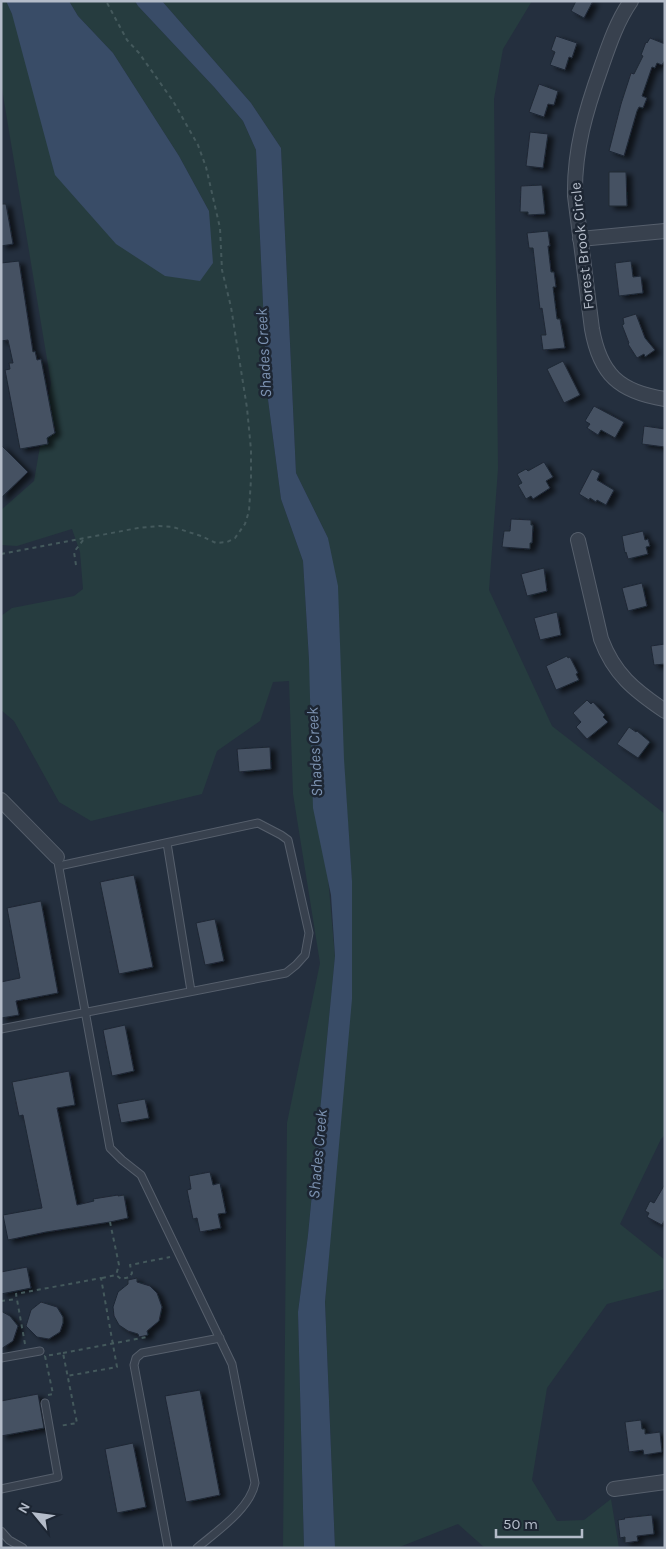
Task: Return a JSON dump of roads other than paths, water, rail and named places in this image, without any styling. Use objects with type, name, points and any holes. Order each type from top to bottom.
[{"type":"street","name":"Forest Brook Circle","points":[[631,1],[618,23],[582,128],[575,175],[580,239],[592,329],[600,359],[612,376],[626,388],[638,393],[665,398]]},
{"type":"street","points":[[580,239],[665,231]]},
{"type":"street","points":[[578,540],[605,650],[616,670],[624,679],[633,688],[665,711]]},
{"type":"street","points":[[1,800],[58,862]]},
{"type":"street","points":[[614,1489],[665,1482]]},
{"type":"lane","points":[[1,1029],[85,1012],[191,991],[286,973],[304,955],[309,933],[288,840],[258,823],[167,843],[58,862],[85,1012],[110,1148],[141,1175],[232,1364],[255,1483],[253,1492],[242,1508],[198,1548]]},
{"type":"lane","points":[[167,843],[191,991]]},
{"type":"lane","points":[[168,1548],[134,1365],[136,1358],[142,1353],[220,1338]]},
{"type":"lane","points":[[1,1358],[40,1351]]},
{"type":"lane","points":[[1,1489],[58,1477],[46,1403]]},
{"type":"lane","points":[[1,1531],[9,1540],[23,1548]]},
{"type":"water","points":[[6,1],[69,1],[78,16],[113,53],[179,156],[209,211],[213,263],[200,281],[165,276],[116,244],[55,175],[12,14]]},
{"type":"water","name":"Shades Creek","points":[[135,1],[162,1],[251,103],[281,148],[296,473],[328,538],[338,586],[344,759],[352,881],[352,999],[325,1302],[335,1548],[304,1548],[298,1312],[308,1235],[335,956],[331,895],[313,808],[309,660],[303,561],[281,499],[267,392],[256,150],[243,121]]}]
